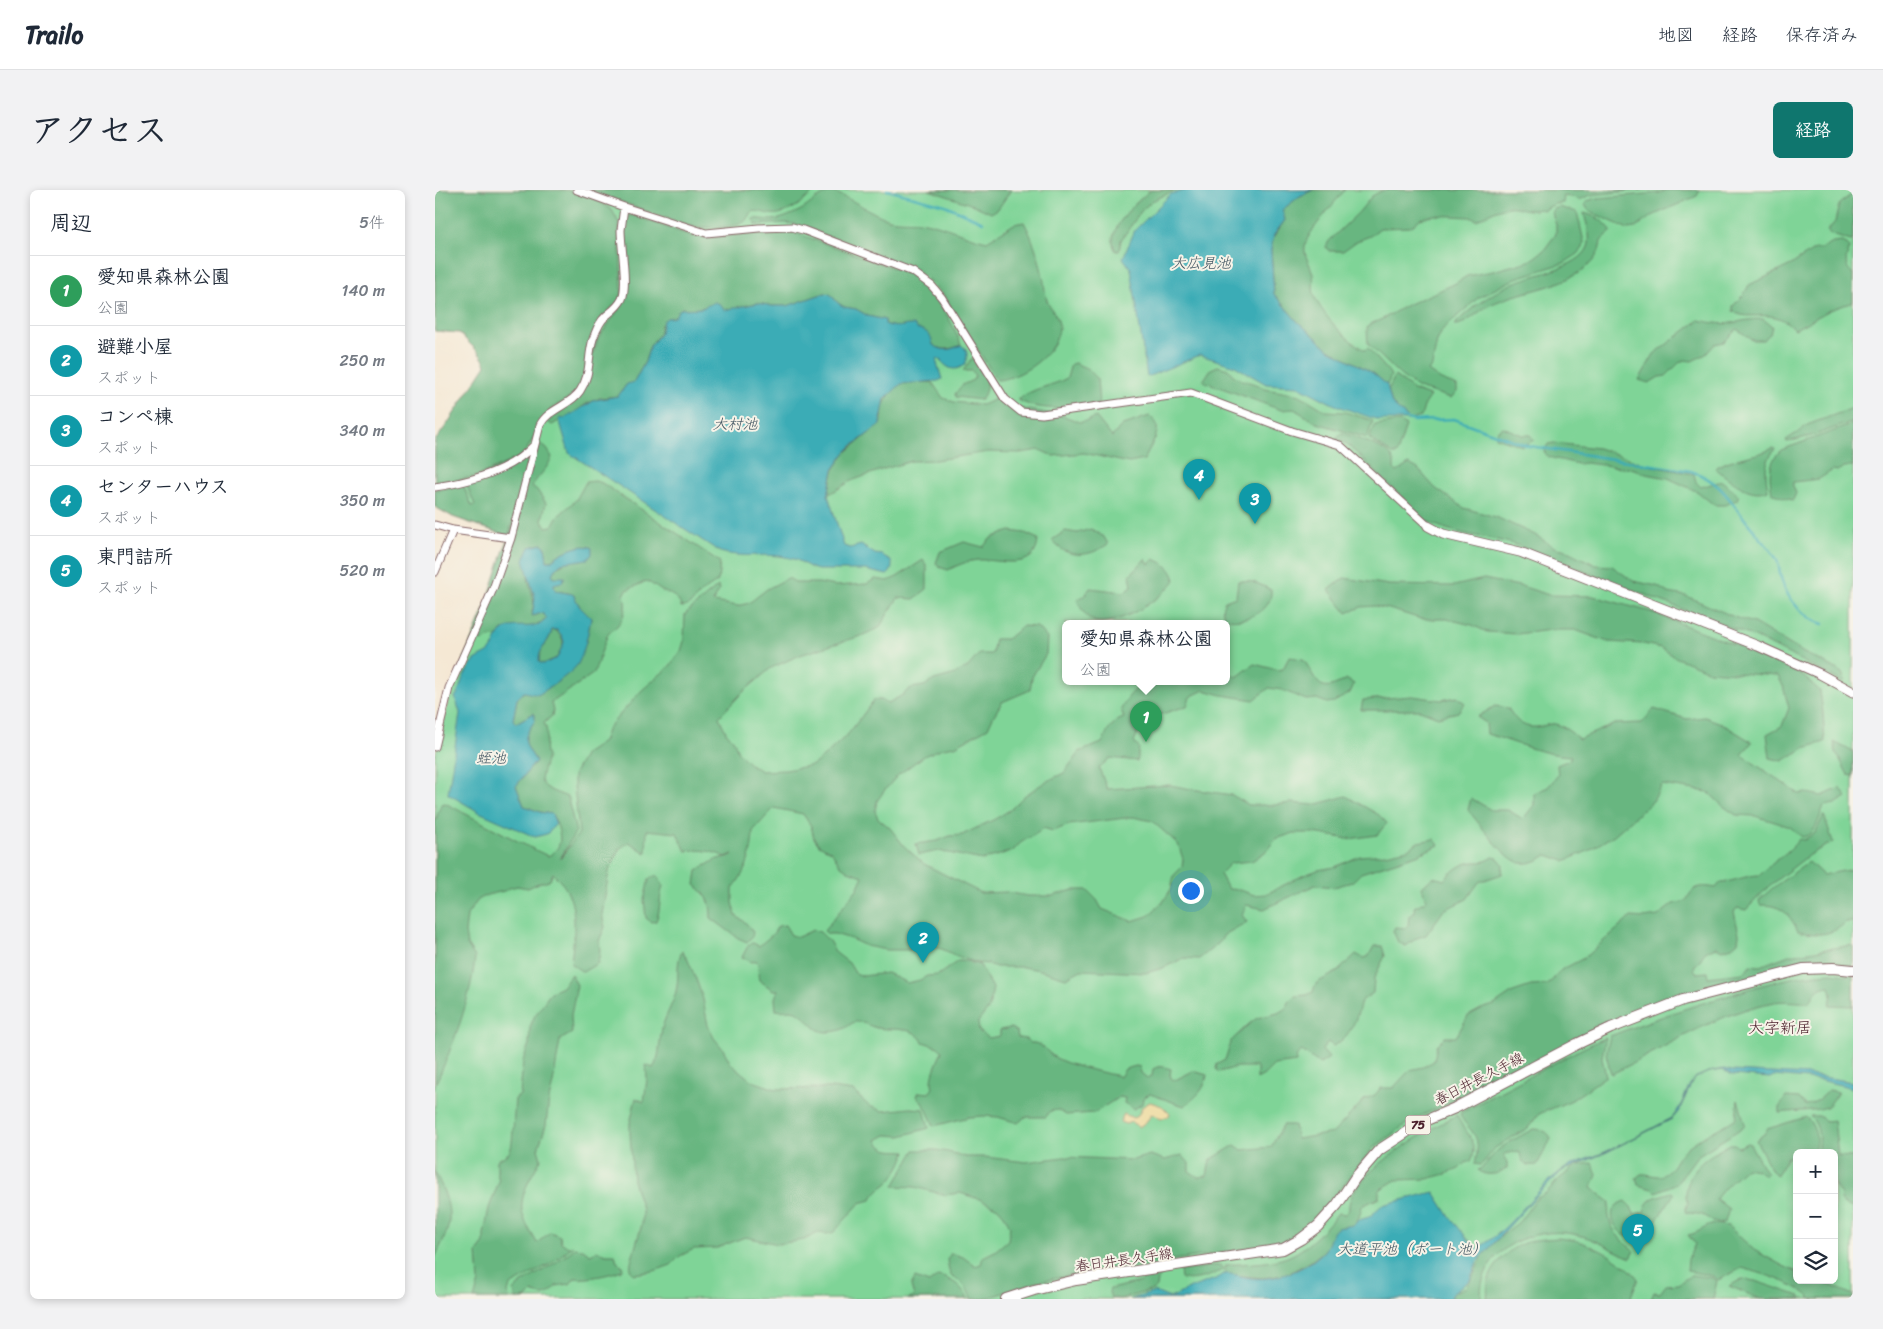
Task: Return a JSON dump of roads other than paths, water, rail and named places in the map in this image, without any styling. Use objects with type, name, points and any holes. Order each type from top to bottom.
[{"type":"main road","name":"春日井長久手線","points":[[1006,1299],[1076,1280],[1283,1249],[1301,1239],[1318,1226],[1337,1205],[1365,1165],[1379,1150],[1422,1122],[1455,1108],[1577,1044],[1611,1028],[1692,998],[1803,969],[1833,968],[1853,970]]},
{"type":"street","points":[[577,190],[706,233],[792,227],[913,272],[932,286],[942,298],[1005,399],[1021,412],[1042,414],[1191,393],[1292,431],[1340,445],[1428,526],[1443,534],[1520,552],[1758,646],[1820,674],[1853,692]]},
{"type":"street","points":[[435,747],[437,725],[449,688],[489,597],[511,538],[540,424],[555,409],[576,397],[589,372],[590,347],[594,334],[601,322],[617,307],[622,299],[624,288],[621,230],[624,207]]},
{"type":"street","points":[[435,487],[463,483],[478,478],[518,460],[535,444]]},
{"type":"street","points":[[435,525],[453,530],[511,538]]},
{"type":"street","points":[[435,572],[453,530]]},
{"type":"water","name":"大広見池","points":[[1187,190],[1313,190],[1300,196],[1282,210],[1285,220],[1274,235],[1271,250],[1274,294],[1297,321],[1329,349],[1373,373],[1387,385],[1392,404],[1410,420],[1378,420],[1335,405],[1298,386],[1266,384],[1235,366],[1200,355],[1147,377],[1131,269],[1123,258],[1135,230],[1171,194]]},
{"type":"water","name":"大村池","points":[[825,293],[830,294],[844,307],[856,309],[868,316],[885,320],[885,324],[890,326],[914,325],[917,329],[923,330],[928,334],[933,345],[940,349],[947,350],[961,345],[967,351],[964,365],[960,368],[950,368],[938,358],[936,360],[942,379],[938,381],[901,384],[885,399],[880,425],[852,446],[833,470],[828,495],[844,546],[850,548],[861,545],[875,554],[882,555],[892,561],[889,574],[865,570],[818,570],[794,559],[781,556],[737,555],[720,552],[569,453],[559,419],[565,418],[595,400],[618,396],[627,384],[634,382],[645,362],[650,346],[660,334],[663,321],[674,317],[680,309],[702,308],[715,302],[720,304],[724,310],[758,303],[772,306],[787,306]]},
{"type":"water","name":"蛭池","points":[[542,544],[545,546],[547,561],[551,561],[576,547],[592,548],[592,554],[588,559],[561,563],[552,574],[554,577],[565,577],[562,582],[554,584],[556,591],[573,594],[580,607],[591,618],[578,664],[554,685],[538,695],[524,692],[517,699],[513,720],[516,723],[534,713],[535,721],[528,732],[526,741],[536,761],[516,786],[524,806],[552,814],[556,824],[547,834],[535,837],[479,812],[448,794],[460,713],[455,697],[464,676],[475,660],[489,652],[504,630],[515,626],[537,625],[547,618],[542,613],[532,616],[535,598],[524,560],[530,547]],"holes":[[[552,630],[557,630],[564,642],[557,658],[543,664],[539,662],[540,653],[549,639]]]},
{"type":"water","points":[[1724,1069],[1810,1075],[1853,1082],[1853,1088],[1820,1080],[1733,1075],[1723,1070],[1710,1072]]},
{"type":"water","name":"大道平池（ボート池）","points":[[1692,1082],[1679,1111],[1672,1119],[1607,1152],[1562,1171],[1539,1193],[1477,1262],[1470,1280],[1451,1295],[1450,1299],[1131,1299],[1155,1292],[1170,1298],[1224,1274],[1248,1278],[1270,1278],[1290,1273],[1308,1264],[1323,1252],[1337,1228],[1353,1225],[1359,1220],[1369,1217],[1382,1205],[1434,1192],[1450,1217],[1476,1249],[1501,1231],[1550,1180],[1561,1171],[1601,1154],[1672,1118]]},
{"type":"waterway","points":[[887,190],[945,205],[983,222]]},
{"type":"waterway","points":[[1407,419],[1414,421],[1454,419],[1529,446],[1691,471],[1702,476],[1711,481],[1726,495],[1773,554],[1777,561],[1784,588],[1792,601],[1803,613],[1823,624]]},
{"type":"place","name":"センターハウス","points":[[1199,500]]},
{"type":"place","name":"コンペ棟","points":[[1255,524]]},
{"type":"place","name":"愛知県森林公園","points":[[1146,742]]},
{"type":"place","name":"避難小屋","points":[[923,963]]},
{"type":"place","name":"東門詰所","points":[[1638,1255]]},
{"type":"district","name":"大字新居","points":[[1780,1027]]}]
